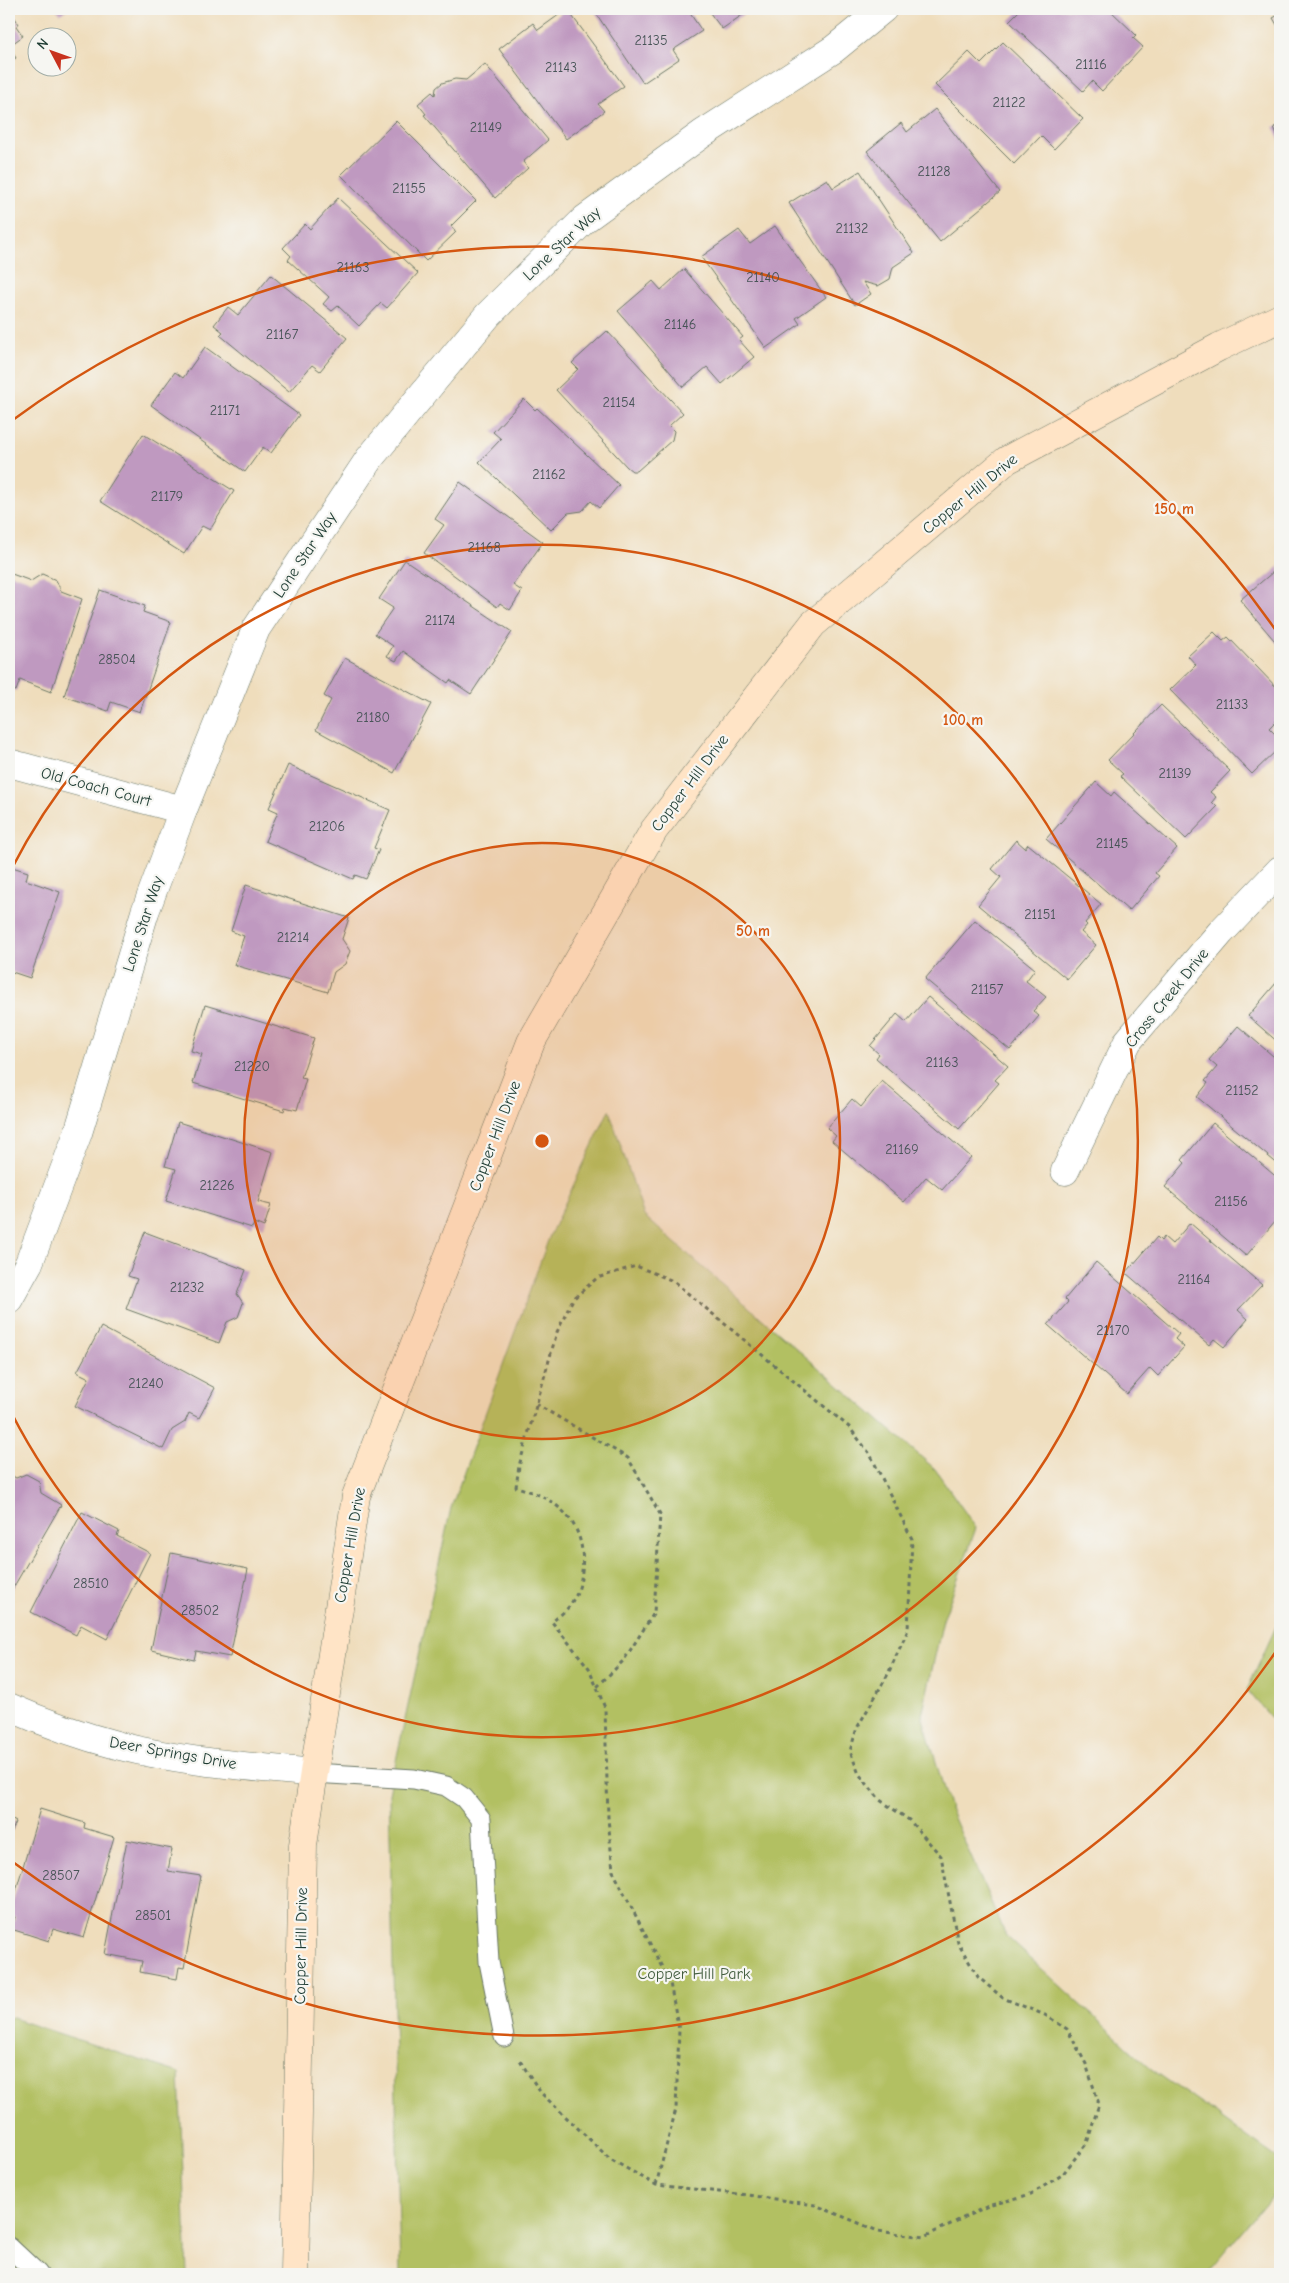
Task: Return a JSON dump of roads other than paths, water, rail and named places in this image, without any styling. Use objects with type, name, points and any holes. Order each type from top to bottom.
[{"type":"main road","name":"Copper Hill Drive","points":[[296,2274],[303,1845],[356,1496],[531,1042],[654,830],[813,624],[1007,460],[1219,346],[1280,318]]},
{"type":"street","name":"Lone Star Way","points":[[9,1299],[29,1263],[78,1133],[145,912],[183,810],[256,629],[369,459],[488,315],[585,219],[702,134],[834,49],[883,9]]},
{"type":"street","name":"Old Coach Court","points":[[9,763],[183,810]]},
{"type":"street","name":"Cross Creek Drive","points":[[1065,1170],[1128,1041],[1221,932],[1280,870]]},
{"type":"street","name":"Deer Springs Drive","points":[[9,1708],[49,1725],[122,1747],[206,1761],[313,1773]]},
{"type":"lane","points":[[313,1773],[414,1778],[446,1786],[464,1798],[481,1819],[489,1962],[504,2037]]},
{"type":"lane","points":[[9,2247],[38,2274]]},
{"type":"park label","name":"Copper Hill Park","points":[[694,1974]]}]
